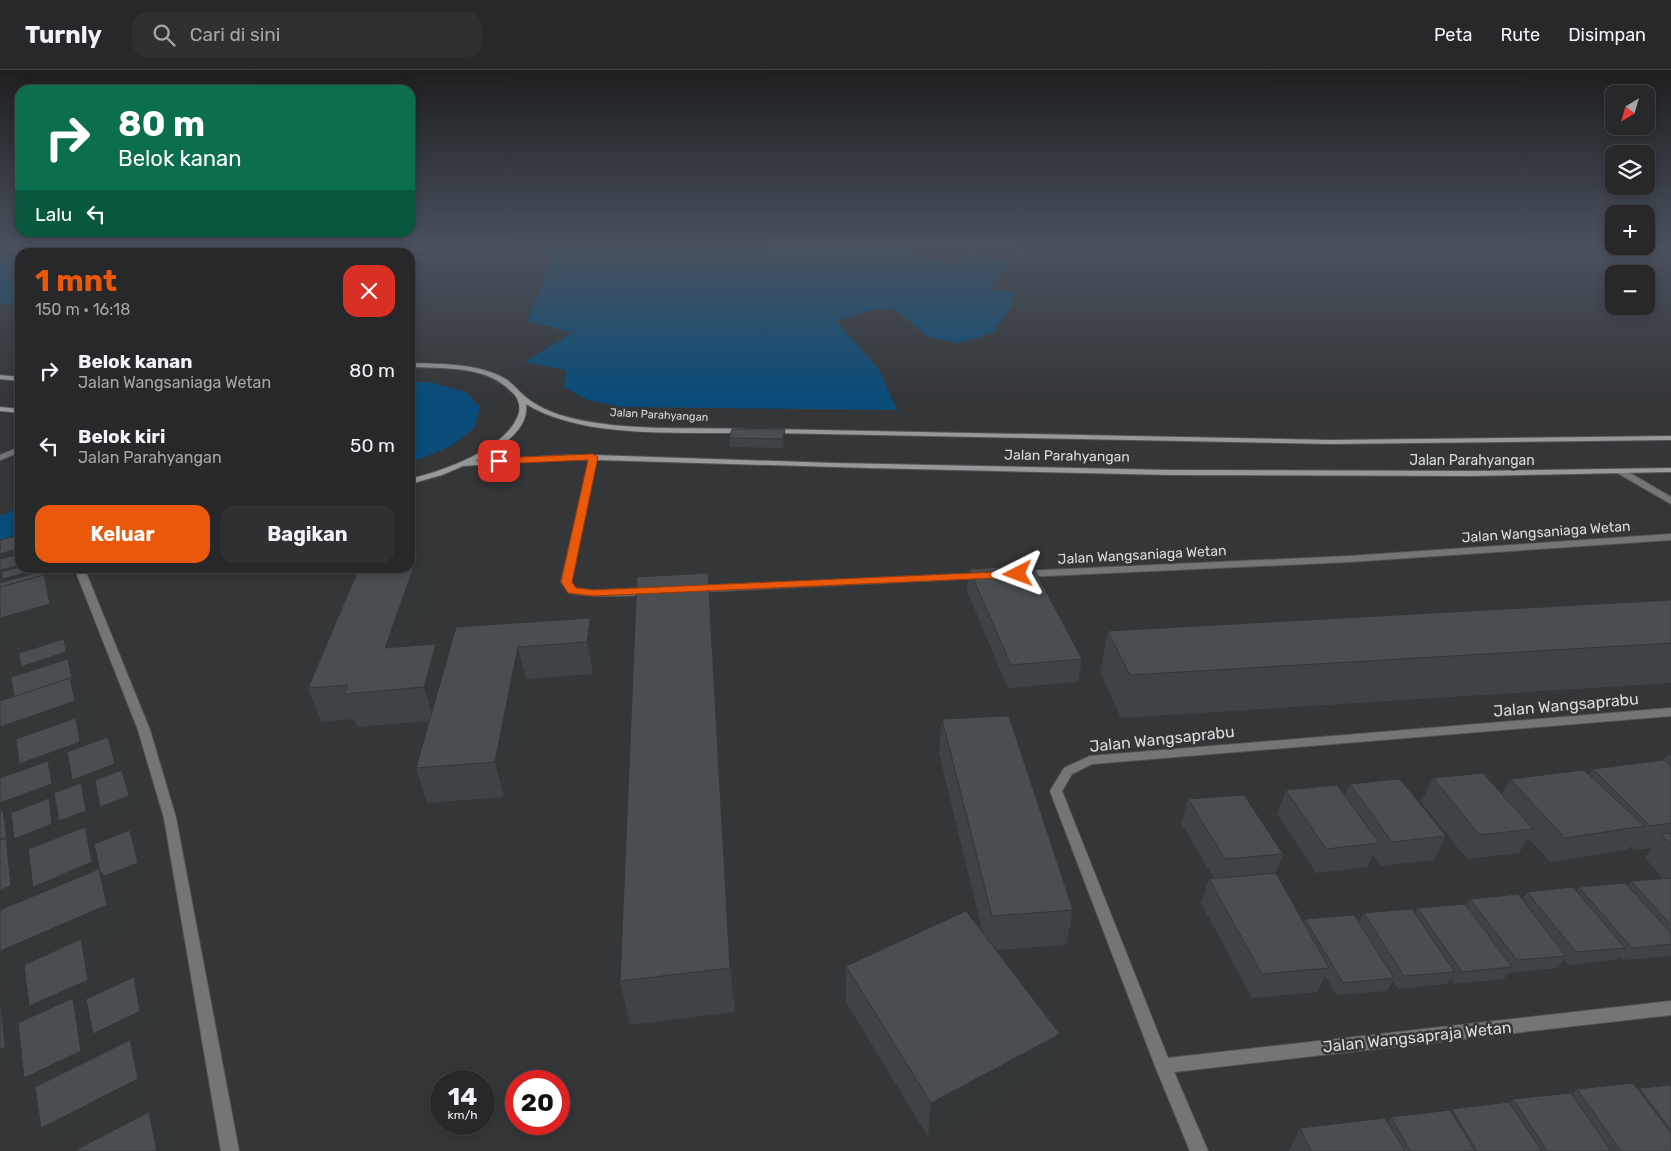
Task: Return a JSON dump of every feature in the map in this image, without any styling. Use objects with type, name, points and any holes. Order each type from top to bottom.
[{"type":"main road","name":"Jalan Parahyangan","points":[[415,365],[447,366],[481,372],[506,382],[521,397],[550,413],[587,422],[639,427],[751,431]]},
{"type":"main road","points":[[0,377],[15,378]]},
{"type":"main road","points":[[415,480],[464,464],[494,447],[514,430],[523,413],[521,397]]},
{"type":"main road","points":[[0,409],[15,410]]},
{"type":"main road","name":"Jalan Parahyangan","points":[[760,431],[1330,442],[1671,438]]},
{"type":"main road","name":"Jalan Parahyangan","points":[[464,464],[564,457],[593,457],[868,466],[1101,470],[1518,474],[1671,470]]},
{"type":"street","points":[[0,458],[15,451]]},
{"type":"street","points":[[593,457],[566,582],[572,591],[593,593],[659,590]]},
{"type":"street","points":[[1622,472],[1671,501]]},
{"type":"street","name":"Jalan Wangsaniaga Wetan","points":[[1013,574],[1349,559],[1671,537]]},
{"type":"street","points":[[83,573],[82,575],[144,730],[170,818],[230,1151]]},
{"type":"street","points":[[688,589],[993,576]]},
{"type":"street","name":"Jalan Wangsaprabu","points":[[1199,1151],[1163,1066],[1056,791],[1068,771],[1090,760],[1671,712]]},
{"type":"street","name":"Jalan Wangsapraja Wetan","points":[[1163,1066],[1671,1008]]},
{"type":"shaded area","points":[[0,296],[15,296],[15,302],[0,305]]},
{"type":"shaded area","points":[[537,296],[1013,296],[1012,305],[993,333],[959,343],[927,337],[894,308],[868,311],[837,321],[880,371],[897,410],[622,407],[588,400],[564,387],[566,370],[524,362],[572,333],[527,321]]},
{"type":"shaded area","points":[[415,381],[433,383],[466,392],[480,407],[474,428],[451,446],[415,461]]},
{"type":"shaded area","points":[[15,509],[15,540],[0,544],[0,516]]},
{"type":"building","points":[[732,429],[785,429],[783,439],[729,438]]},
{"type":"building","points":[[15,536],[15,550],[0,554],[0,540]]},
{"type":"building","points":[[15,555],[15,566],[0,570],[0,559]]},
{"type":"building","points":[[1032,565],[1082,659],[1011,665],[969,569]]},
{"type":"building","points":[[15,568],[15,573],[24,573],[3,579],[2,572]]},
{"type":"building","points":[[36,573],[43,573],[43,575],[0,587],[0,583]]},
{"type":"building","points":[[357,573],[412,573],[385,648],[436,644],[424,687],[344,694],[348,685],[308,688]]},
{"type":"building","points":[[708,573],[730,968],[620,981],[637,577]]},
{"type":"building","points":[[44,575],[50,604],[0,618],[0,587]]},
{"type":"building","points":[[1671,600],[1671,643],[1130,675],[1108,631]]},
{"type":"building","points":[[590,618],[587,642],[518,647],[495,762],[416,768],[456,627]]},
{"type":"building","points":[[64,639],[66,652],[21,667],[19,653]]},
{"type":"building","points":[[68,659],[73,684],[70,678],[14,697],[11,677]]},
{"type":"building","points":[[70,678],[75,701],[0,727],[0,701]]},
{"type":"building","points":[[1009,716],[1073,910],[992,916],[942,719]]},
{"type":"building","points":[[76,718],[80,742],[19,764],[16,739]]},
{"type":"building","points":[[108,737],[115,764],[72,780],[67,752]]},
{"type":"building","points":[[1664,760],[1671,766],[1671,823],[1650,826],[1593,769]]},
{"type":"building","points":[[48,761],[52,784],[0,803],[0,778]]},
{"type":"building","points":[[122,770],[129,796],[100,807],[95,780]]},
{"type":"building","points":[[1584,770],[1644,826],[1565,838],[1510,779]]},
{"type":"building","points":[[1483,773],[1533,829],[1480,835],[1433,778]]},
{"type":"building","points":[[1400,779],[1446,836],[1392,842],[1350,784]]},
{"type":"building","points":[[81,783],[86,811],[59,821],[54,793]]},
{"type":"building","points":[[1337,785],[1379,843],[1326,849],[1286,790]]},
{"type":"building","points":[[1244,795],[1283,854],[1225,859],[1188,799]]},
{"type":"building","points":[[49,798],[52,824],[14,839],[11,813]]},
{"type":"building","points":[[3,810],[7,839],[0,840],[0,811]]},
{"type":"building","points":[[85,827],[92,862],[33,887],[28,849]]},
{"type":"building","points":[[130,830],[138,863],[104,876],[100,871],[94,844]]},
{"type":"building","points":[[1671,833],[1671,844],[1661,834]]},
{"type":"building","points":[[6,838],[11,886],[0,890],[0,840]]},
{"type":"building","points":[[99,869],[107,905],[0,951],[0,910]]},
{"type":"building","points":[[1276,873],[1329,968],[1262,974],[1209,879]]},
{"type":"building","points":[[1671,878],[1671,925],[1631,881]]},
{"type":"building","points":[[1625,883],[1671,933],[1671,944],[1632,948],[1579,887]]},
{"type":"building","points":[[1573,887],[1625,948],[1576,952],[1527,892]]},
{"type":"building","points":[[1518,894],[1566,956],[1517,960],[1470,899]]},
{"type":"building","points":[[1465,904],[1512,967],[1462,972],[1417,908]]},
{"type":"building","points":[[1412,909],[1455,972],[1404,976],[1364,913]]},
{"type":"building","points":[[966,911],[1060,1034],[931,1103],[846,966]]},
{"type":"building","points":[[1354,915],[1394,978],[1343,983],[1305,919]]},
{"type":"building","points":[[81,939],[88,980],[29,1006],[24,965]]},
{"type":"building","points":[[134,977],[140,1011],[93,1034],[86,999]]},
{"type":"building","points":[[0,994],[5,1047],[0,1049]]},
{"type":"building","points":[[73,998],[81,1051],[24,1078],[18,1023]]},
{"type":"building","points":[[130,1040],[138,1079],[41,1128],[35,1087]]},
{"type":"building","points":[[1633,1083],[1671,1133],[1671,1151],[1621,1151],[1577,1089]]},
{"type":"building","points":[[1671,1085],[1671,1130],[1639,1088]]},
{"type":"building","points":[[1571,1093],[1611,1151],[1547,1151],[1513,1099]]},
{"type":"building","points":[[1509,1102],[1542,1151],[1477,1151],[1452,1109]]},
{"type":"building","points":[[1450,1110],[1475,1151],[1410,1151],[1391,1117]]},
{"type":"building","points":[[149,1112],[157,1151],[74,1151]]},
{"type":"building","points":[[1385,1118],[1405,1151],[1311,1151],[1300,1128]]},
{"type":"route","points":[[499,461],[593,457],[566,582],[572,591],[593,593],[726,588],[1018,574]]}]
